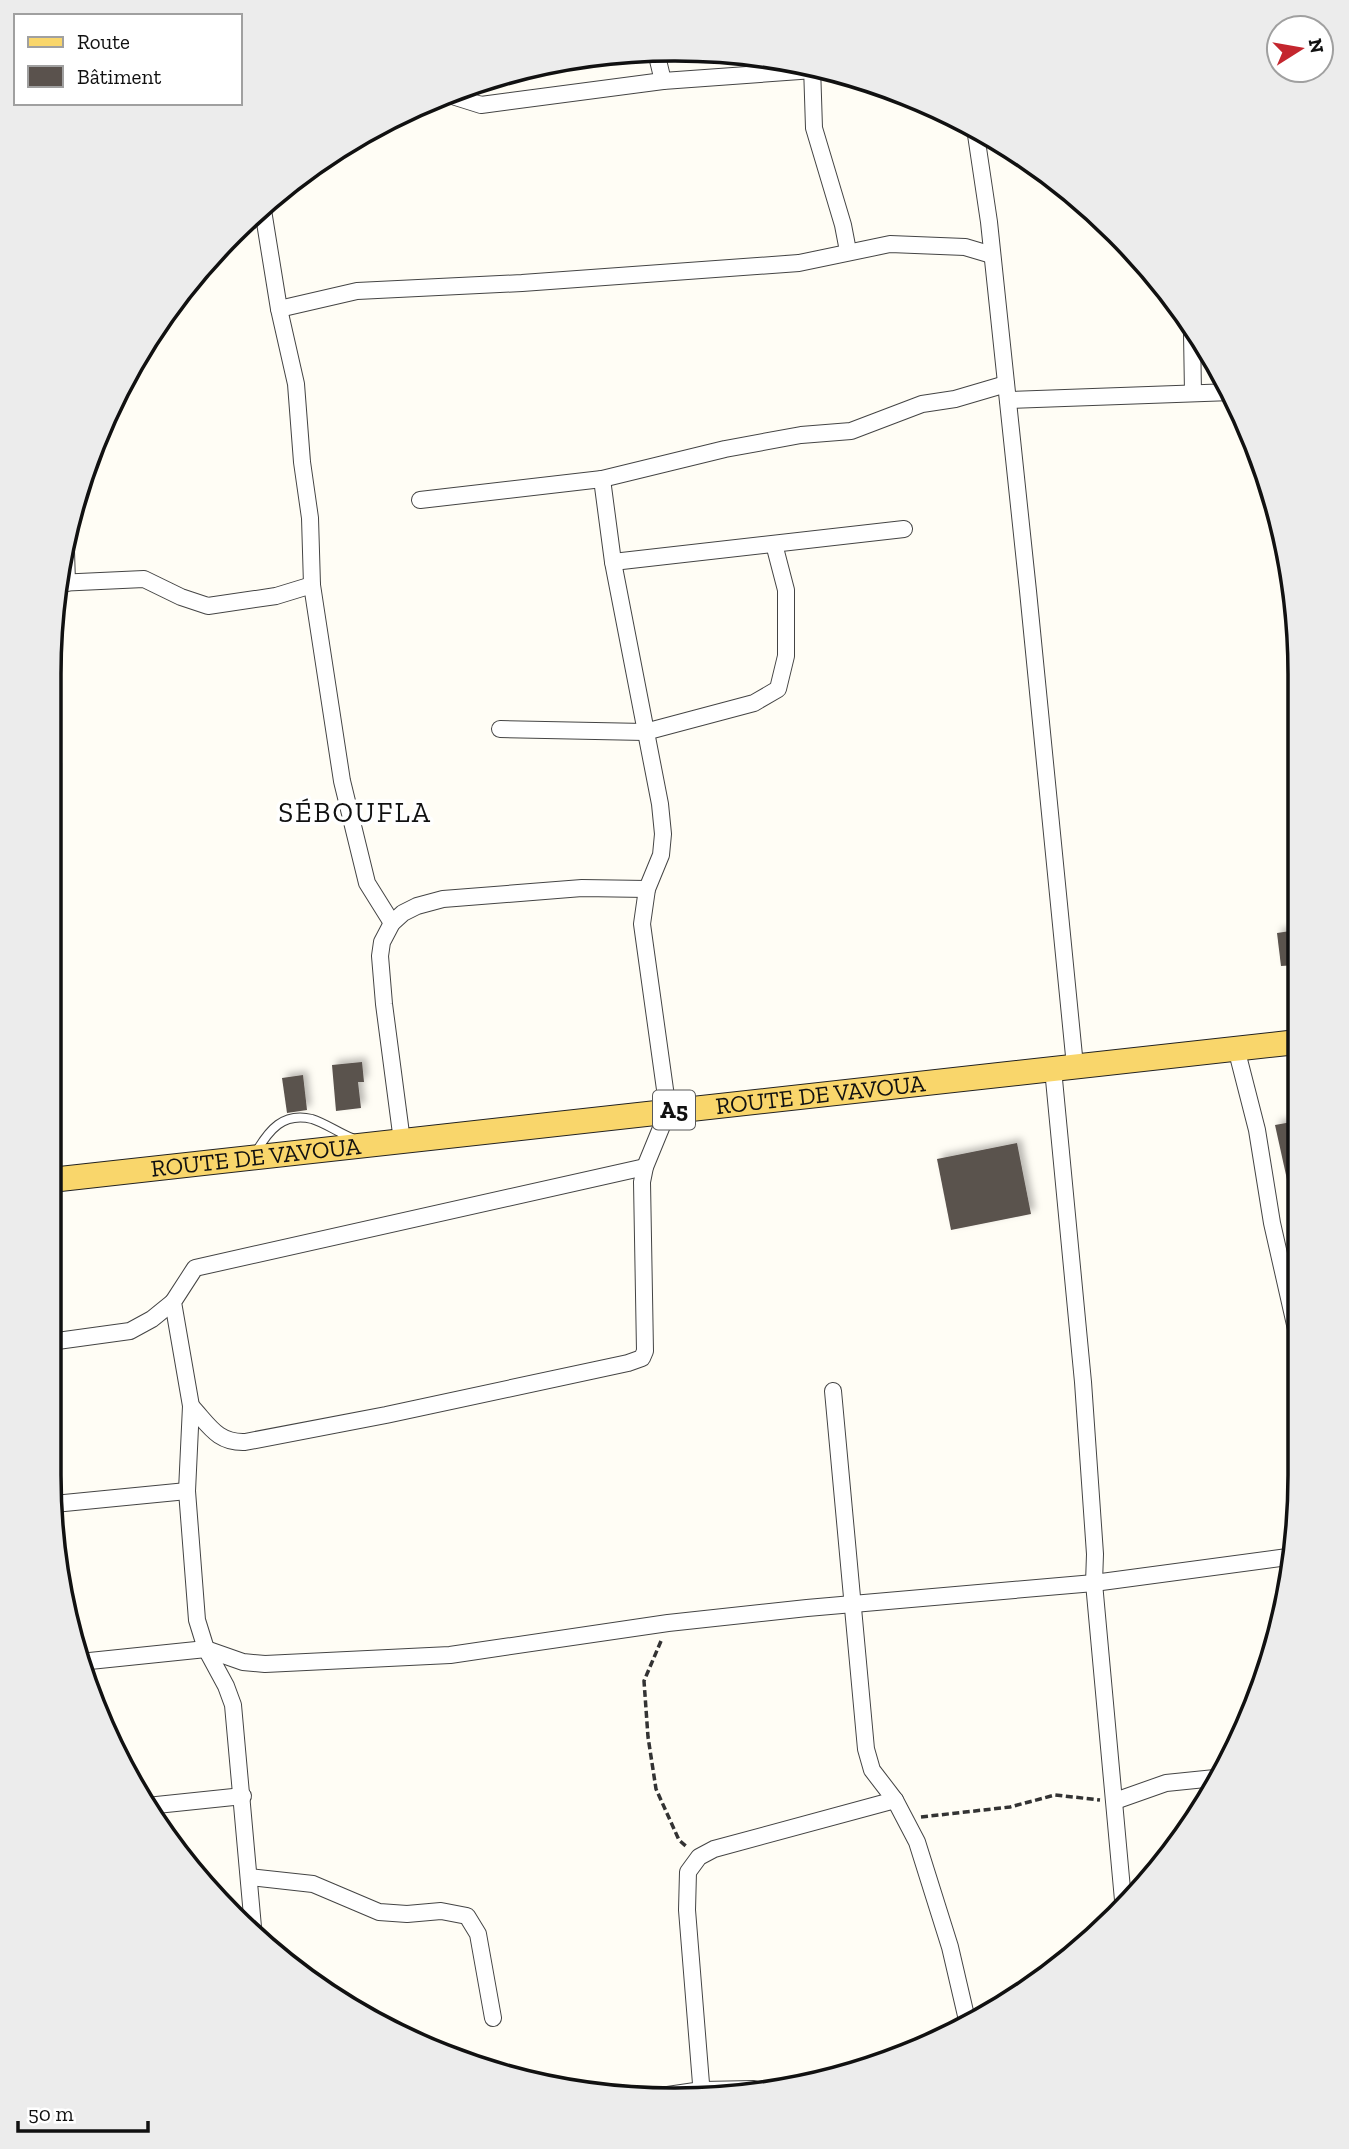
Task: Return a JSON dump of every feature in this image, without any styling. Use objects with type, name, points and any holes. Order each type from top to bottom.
[{"type":"main road","name":"ROUTE DE VAVOUA","points":[[61,1179],[1288,1043]]},
{"type":"street","points":[[658,62],[663,81]]},
{"type":"street","points":[[463,99],[481,105],[663,81],[785,71]]},
{"type":"street","points":[[817,78],[814,128],[843,225],[848,251]]},
{"type":"street","points":[[977,141],[1007,392],[1064,1068],[1095,1554],[1094,1583],[1123,1892]]},
{"type":"street","points":[[264,218],[279,309],[296,384],[302,462],[310,518],[312,586],[342,781],[367,883],[392,923]]},
{"type":"street","points":[[279,309],[357,291],[522,283],[799,263],[890,244],[965,247],[992,255]]},
{"type":"street","points":[[1192,347],[1193,393]]},
{"type":"street","points":[[420,500],[602,479],[738,447],[801,435],[852,430],[922,404],[955,399],[1007,392],[1219,392]]},
{"type":"street","points":[[191,1406],[221,1438],[231,1443],[245,1442],[386,1415],[642,1358],[645,1351],[642,1182],[645,1167],[668,1111],[642,924],[647,889],[661,855],[663,834],[660,804],[612,562],[602,479]]},
{"type":"street","points":[[612,562],[904,529]]},
{"type":"street","points":[[500,729],[645,732],[754,703],[778,689],[786,656],[786,590],[774,544]]},
{"type":"street","points":[[68,583],[144,579],[181,597],[208,606],[276,596],[312,586]]},
{"type":"street","points":[[402,1141],[380,956],[382,942],[392,923],[410,910],[443,899],[582,888],[647,889]]},
{"type":"street","points":[[1236,1048],[1257,1130],[1272,1223],[1288,1294]]},
{"type":"street","points":[[61,1340],[130,1331],[152,1319],[173,1301],[195,1268],[645,1167]]},
{"type":"street","points":[[173,1301],[191,1406],[187,1491],[197,1620],[206,1649],[233,1705],[250,1877],[251,1918]]},
{"type":"street","points":[[833,1391],[866,1749],[872,1770],[895,1800],[917,1842],[942,1921],[966,2014]]},
{"type":"street","points":[[62,1503],[187,1491]]},
{"type":"street","points":[[90,1660],[206,1649],[243,1662],[265,1664],[450,1655],[668,1623],[1094,1583],[1283,1558]]},
{"type":"street","points":[[1115,1801],[1166,1783],[1207,1779]]},
{"type":"street","points":[[158,1805],[243,1796]]},
{"type":"street","points":[[701,2087],[687,1909],[688,1872],[699,1857],[714,1849],[895,1800]]},
{"type":"street","points":[[250,1877],[313,1884],[379,1912],[407,1914],[442,1911],[467,1916],[478,1934],[493,2018]]},
{"type":"lane","points":[[253,1157],[268,1130],[284,1119],[312,1119],[335,1132],[368,1145]]},
{"type":"path","points":[[668,1623],[644,1681],[648,1737],[656,1789],[679,1840],[699,1857]]},
{"type":"path","points":[[905,1819],[1010,1807],[1055,1796],[1115,1801]]},
{"type":"building","points":[[1288,931],[1288,966],[1281,966],[1277,933]]},
{"type":"building","points":[[362,1062],[364,1082],[358,1082],[361,1108],[336,1111],[332,1065]]},
{"type":"building","points":[[303,1075],[307,1110],[287,1113],[282,1078]]},
{"type":"building","points":[[1288,1123],[1288,1184],[1275,1125]]},
{"type":"building","points":[[1017,1143],[1031,1214],[951,1230],[937,1159]]},
{"type":"district","name":"SÉBOUFLA","points":[[355,812]]}]
